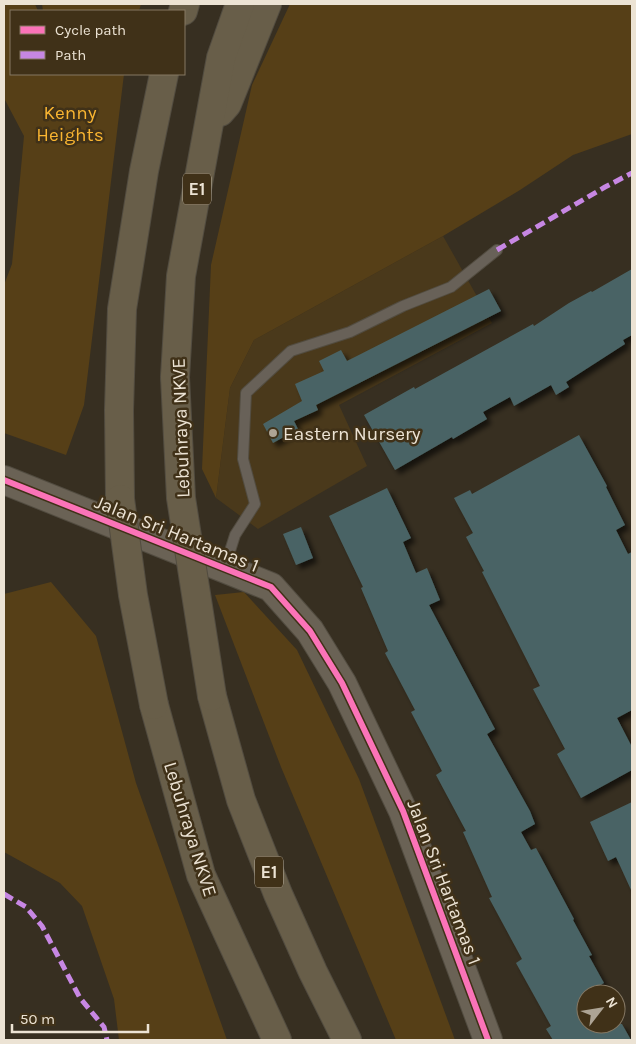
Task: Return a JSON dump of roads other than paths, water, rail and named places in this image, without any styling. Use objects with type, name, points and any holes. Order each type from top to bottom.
[{"type":"highway","name":"Lebuhraya NKVE","points":[[240,4],[221,58],[181,276],[175,377],[181,498],[212,696],[241,800],[278,894],[313,972],[347,1040]]},
{"type":"highway","points":[[209,122],[227,104],[267,4]]},
{"type":"highway","name":"Lebuhraya NKVE","points":[[164,75],[144,170],[122,309],[119,410],[120,499],[133,595],[154,705],[201,875],[277,1040]]},
{"type":"street","name":"Jalan Sri Hartamas 1","points":[[4,480],[271,587],[310,631],[342,683],[403,811],[488,1036]]},
{"type":"lane","points":[[224,568],[235,535],[255,504],[243,459],[246,393],[291,351],[350,332],[403,306],[452,288],[497,250]]},
{"type":"place","name":"Eastern Nursery","points":[[273,433]]},
{"type":"park label","name":"Kenny Heights","points":[[70,123]]}]
